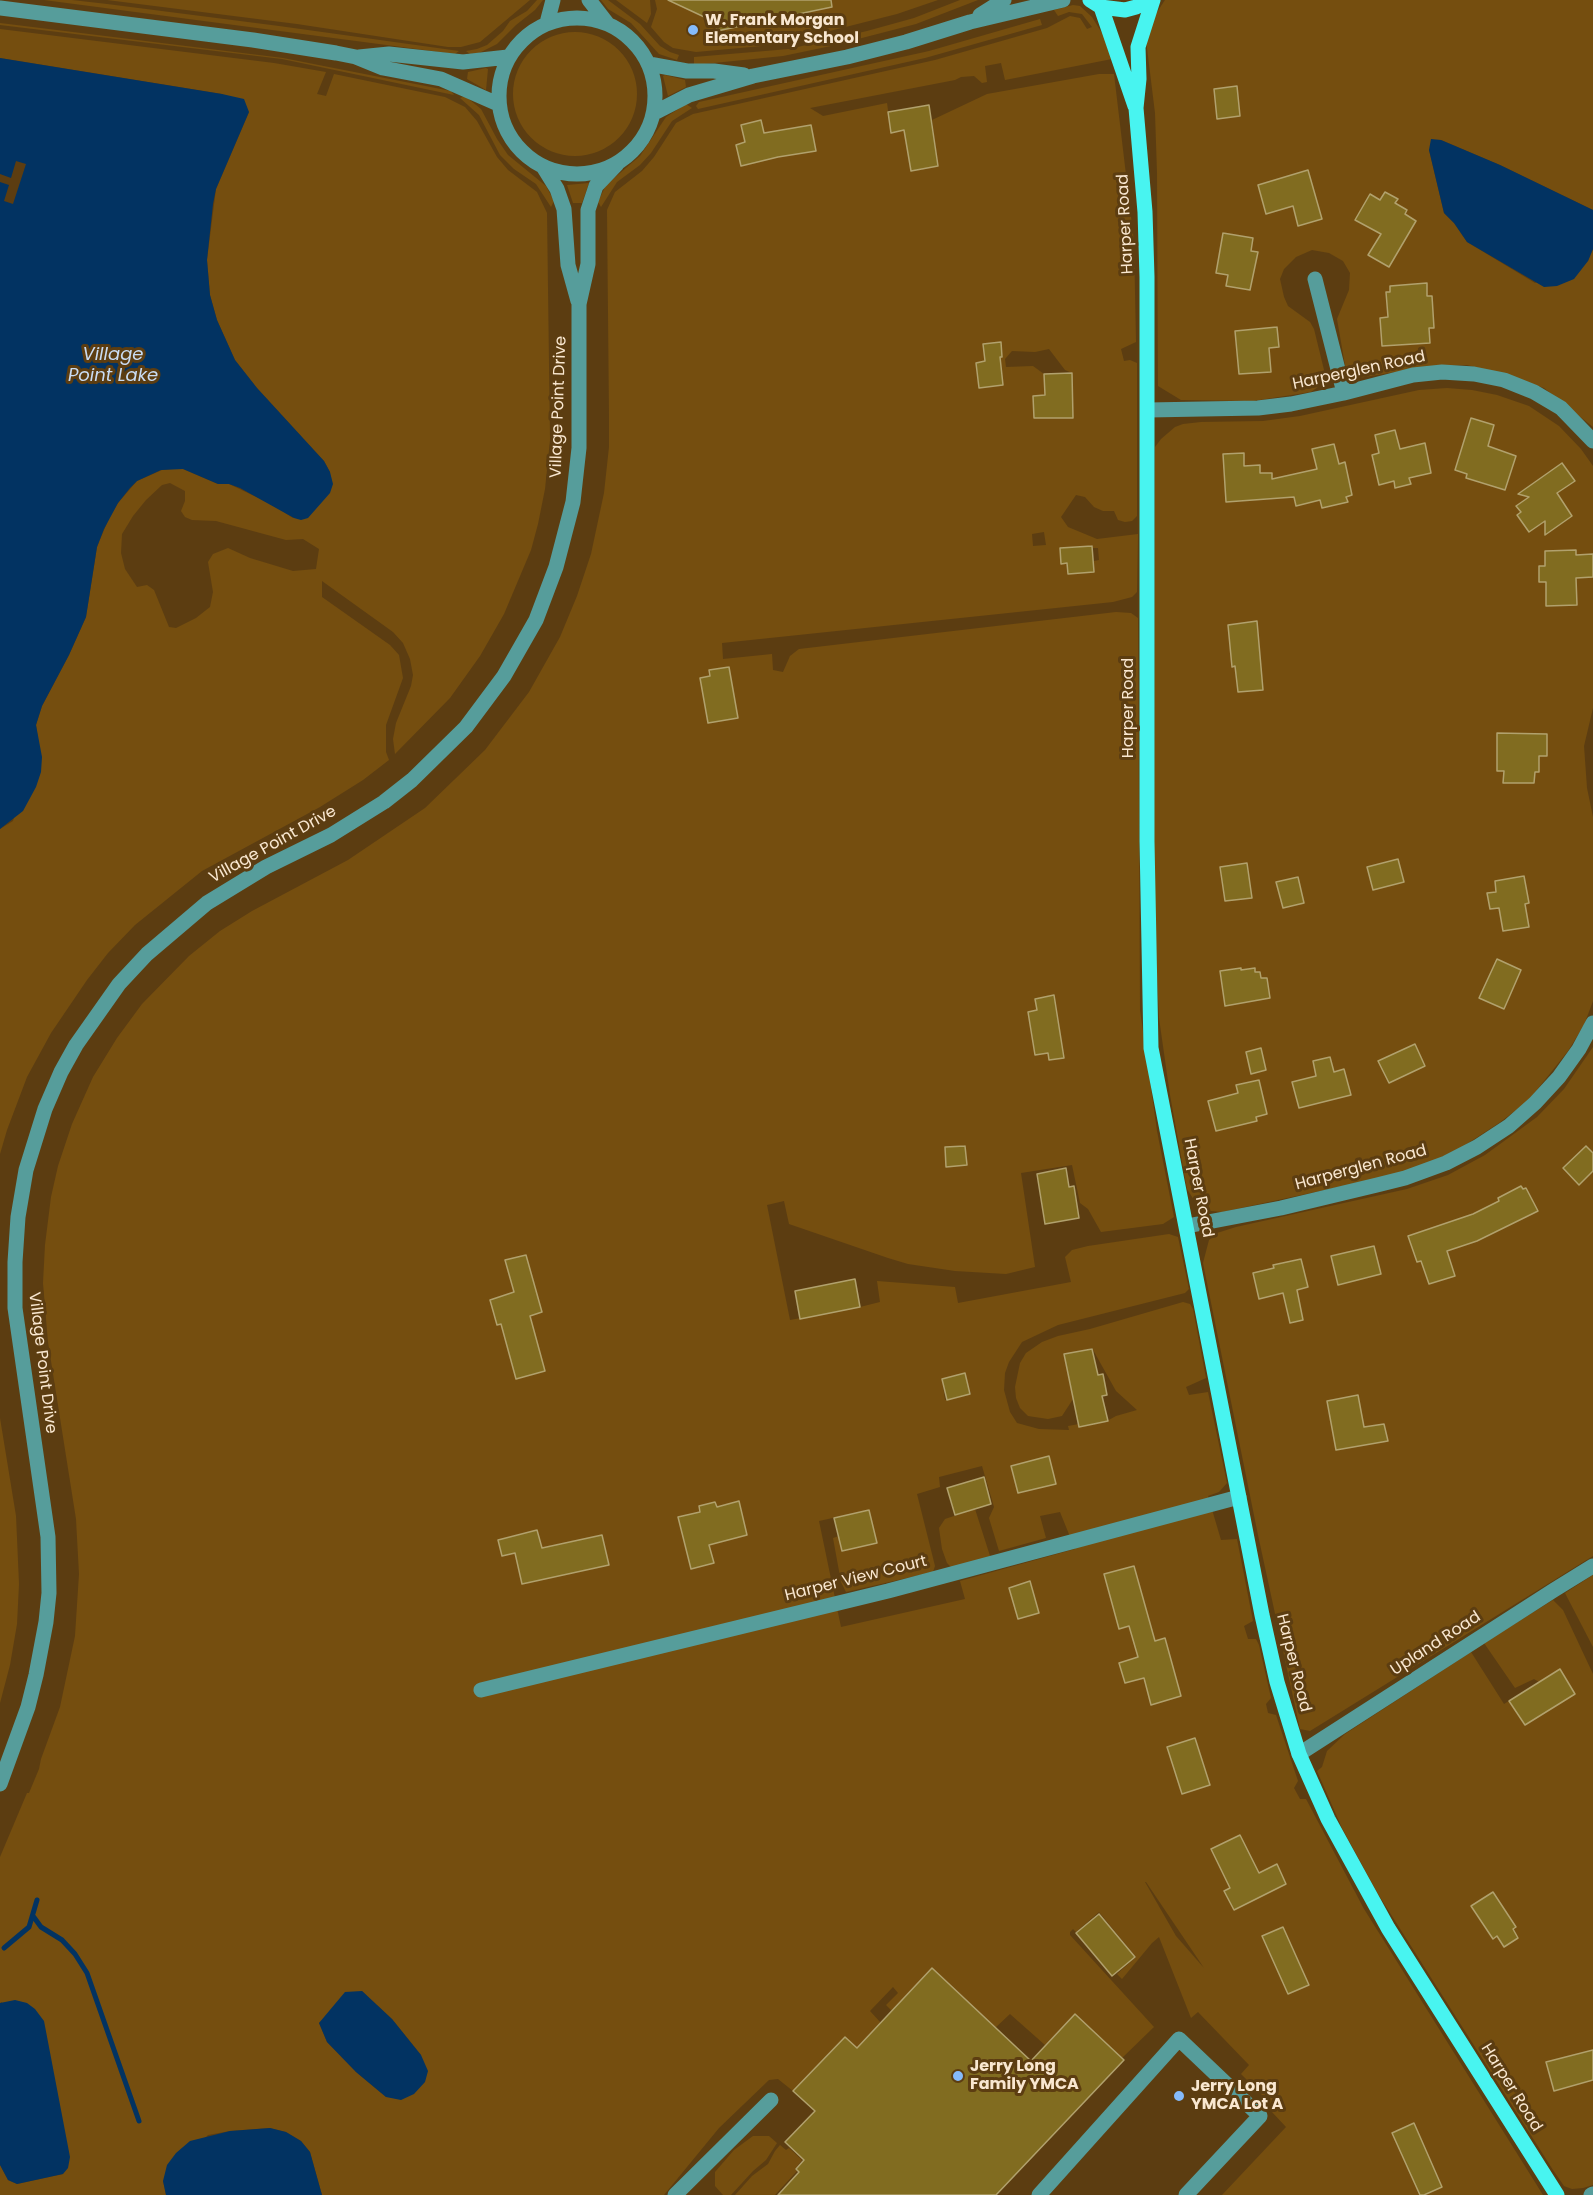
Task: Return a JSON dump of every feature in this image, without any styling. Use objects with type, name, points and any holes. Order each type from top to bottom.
[{"type":"main road","points":[[1091,2],[1112,10],[1125,10],[1148,0]]},
{"type":"main road","name":"Harper Road","points":[[1153,0],[1138,47],[1139,79],[1136,108],[1146,223],[1147,852],[1151,1048],[1277,1682],[1299,1754],[1328,1819],[1388,1928],[1557,2195]]},
{"type":"main road","name":"Harper Road","points":[[1091,2],[1136,108]]},
{"type":"street","points":[[547,23],[553,0]]},
{"type":"street","points":[[589,0],[607,23]]},
{"type":"street","points":[[970,22],[1004,0]]},
{"type":"street","points":[[654,113],[689,95],[753,76],[906,42],[970,22],[1062,0]]},
{"type":"street","points":[[0,8],[253,40],[356,57],[383,68],[441,80],[498,104]]},
{"type":"street","points":[[567,18],[587,18],[607,23],[632,40],[649,64],[655,88],[654,113],[646,133],[634,150],[617,164],[594,173],[568,174],[544,168],[527,157],[513,142],[503,124],[498,104],[500,80],[508,57],[525,37],[547,23],[567,18]]},
{"type":"street","points":[[356,57],[389,54],[463,62],[508,57]]},
{"type":"street","points":[[649,64],[687,71],[714,71],[753,76]]},
{"type":"street","name":"Village Point Drive","points":[[0,1784],[28,1707],[42,1651],[49,1593],[48,1537],[15,1308],[18,1216],[26,1170],[45,1109],[76,1045],[119,984],[156,946],[207,903],[267,867],[331,835],[384,802],[412,780],[466,727],[504,676],[536,620],[556,567],[573,502],[579,448],[579,304],[588,264],[588,210],[596,186],[617,164]]},
{"type":"street","name":"Village Point Drive","points":[[544,168],[557,189],[564,209],[568,265],[579,304]]},
{"type":"street","points":[[1316,279],[1344,393]]},
{"type":"street","name":"Harperglen Road","points":[[1148,410],[1258,408],[1344,393],[1413,375],[1442,372],[1474,374],[1504,380],[1534,392],[1561,408],[1593,441]]},
{"type":"street","name":"Harperglen Road","points":[[1187,1226],[1281,1208],[1405,1178],[1455,1158],[1509,1126],[1535,1103],[1559,1077],[1593,1023]]},
{"type":"street","name":"Harper View Court","points":[[481,1690],[888,1591],[1239,1497]]},
{"type":"street","name":"Upland Road","points":[[1299,1754],[1593,1566]]},
{"type":"street","points":[[1039,2195],[1179,2039],[1260,2116],[1186,2195]]},
{"type":"street","points":[[675,2195],[771,2100]]},
{"type":"shaded area","points":[[44,0],[107,4],[459,51],[455,54]]},
{"type":"shaded area","points":[[107,0],[530,0],[480,42],[461,47],[448,47],[297,24]]},
{"type":"shaded area","points":[[537,0],[543,0],[497,44],[479,53],[470,54],[466,51],[487,45],[503,31],[510,21],[527,11]]},
{"type":"shaded area","points":[[601,0],[608,0],[640,24],[660,46],[679,55],[677,60],[659,54],[631,23],[608,9]]},
{"type":"shaded area","points":[[616,0],[650,0],[651,14],[647,23]]},
{"type":"shaded area","points":[[655,0],[681,0],[714,20],[717,31],[830,7],[829,0],[938,0],[897,14],[798,39],[762,46],[696,52],[673,48],[664,42],[651,27],[657,9]]},
{"type":"shaded area","points":[[960,0],[978,0],[916,24],[831,46],[783,56],[694,65],[694,57],[789,49],[867,31],[914,18]]},
{"type":"shaded area","points":[[1165,0],[1593,0],[1593,210],[1500,165],[1441,140],[1429,150],[1444,213],[1467,242],[1535,283],[1588,261],[1593,249],[1593,427],[1544,388],[1467,365],[1432,366],[1359,378],[1349,373],[1345,365],[1337,319],[1349,290],[1350,273],[1343,261],[1329,253],[1312,250],[1296,257],[1284,269],[1280,279],[1288,306],[1310,322],[1314,329],[1325,374],[1322,384],[1311,392],[1253,401],[1181,400],[1158,386],[1155,113],[1146,40],[1153,18]]},
{"type":"shaded area","points":[[1073,5],[1080,6],[1092,17],[1105,38],[1112,59],[1005,80],[1001,63],[985,66],[987,82],[982,83],[974,76],[961,77],[810,108],[823,116],[887,103],[891,132],[904,130],[911,171],[938,166],[932,120],[987,94],[1099,74],[1114,74],[1134,242],[1136,342],[1121,349],[1124,361],[1130,360],[1137,363],[1137,516],[1132,521],[1118,520],[1114,511],[1103,511],[1094,507],[1085,497],[1076,495],[1061,517],[1068,527],[1097,539],[1138,534],[1137,592],[1132,597],[1113,602],[722,643],[723,659],[772,654],[773,670],[783,672],[790,656],[799,649],[1116,612],[1131,613],[1138,618],[1140,1010],[1157,1131],[1174,1217],[1163,1224],[1101,1232],[1088,1209],[1080,1203],[1072,1165],[1021,1173],[1035,1267],[1006,1274],[955,1271],[908,1264],[789,1224],[784,1201],[767,1205],[790,1320],[880,1302],[877,1281],[955,1287],[958,1303],[1071,1282],[1065,1257],[1072,1250],[1169,1234],[1178,1237],[1189,1289],[1185,1293],[1058,1325],[1022,1342],[1005,1373],[1004,1390],[1010,1412],[1017,1423],[1039,1429],[1069,1430],[1068,1426],[1079,1424],[1080,1427],[1107,1421],[1137,1410],[1116,1391],[1092,1348],[1064,1355],[1073,1399],[1062,1416],[1048,1419],[1028,1416],[1020,1408],[1016,1398],[1015,1387],[1020,1363],[1026,1353],[1042,1342],[1058,1336],[1183,1302],[1190,1304],[1193,1309],[1206,1378],[1186,1387],[1189,1395],[1208,1392],[1227,1483],[1219,1492],[1208,1496],[1221,1540],[1237,1539],[1253,1621],[1244,1626],[1248,1639],[1256,1639],[1259,1645],[1271,1698],[1266,1704],[1268,1713],[1276,1715],[1298,1781],[1294,1788],[1300,1799],[1306,1799],[1364,1909],[1543,2195],[1222,2195],[1286,2127],[1272,2112],[1273,2106],[1241,2074],[1249,2065],[1198,2012],[1191,2018],[1159,1937],[1122,1979],[1117,1974],[1136,1957],[1099,1912],[1076,1932],[1073,1929],[1070,1935],[1154,2027],[1122,2058],[1075,2014],[1045,2045],[1010,2014],[995,2028],[892,2011],[886,2005],[898,1993],[893,1987],[870,2011],[881,2023],[857,2048],[845,2037],[793,2091],[778,2079],[769,2080],[719,2128],[664,2195],[322,2195],[310,2152],[301,2141],[286,2132],[270,2128],[208,2135],[163,2181],[166,2195],[0,2195],[0,2165],[8,2180],[17,2184],[63,2174],[2,2002],[0,2003],[0,1857],[39,1769],[60,1707],[75,1636],[79,1574],[76,1519],[48,1342],[43,1283],[51,1197],[58,1166],[72,1124],[93,1077],[117,1038],[142,1004],[189,956],[220,931],[252,911],[348,860],[425,808],[485,750],[529,692],[560,637],[577,596],[591,554],[604,493],[609,447],[607,210],[615,192],[642,171],[676,123],[693,114],[935,60],[1047,28],[1070,16],[1080,18],[1087,29],[1092,27],[1082,14],[1069,12],[1058,16],[1054,10]],"holes":[[[1001,342],[1002,357],[985,358],[984,344]],[[1049,349],[1065,370],[1072,373],[1073,418],[1034,418],[1045,395],[1044,374],[1033,366],[1006,367],[1005,359],[1012,351],[1035,352]],[[1000,360],[1003,385],[979,388],[976,363]],[[1044,532],[1046,545],[1033,546],[1032,534]],[[1092,546],[1098,548],[1099,560],[1094,561],[1094,572],[1068,574],[1067,563],[1062,564]],[[964,1146],[966,1165],[945,1147]],[[965,1373],[971,1394],[945,1400],[942,1379]],[[982,1466],[994,1507],[989,1518],[999,1551],[1046,1538],[1040,1516],[1060,1512],[1075,1549],[960,1581],[965,1599],[841,1627],[819,1521],[869,1510],[876,1543],[843,1551],[839,1536],[833,1538],[841,1582],[846,1592],[933,1572],[935,1566],[917,1494],[940,1487],[939,1477]],[[1146,1882],[1204,1968],[1176,1936]],[[362,1991],[392,2019],[421,2055],[386,2097],[356,2072],[327,2042],[319,2023]]]},
{"type":"shaded area","points":[[1040,19],[1042,25],[925,58],[698,109],[696,106],[699,102],[929,51]]},
{"type":"shaded area","points":[[0,23],[283,58],[451,91],[454,95],[282,59],[0,25]]},
{"type":"shaded area","points":[[0,29],[274,63],[326,72],[317,94],[326,96],[334,74],[445,97],[465,107],[477,121],[497,157],[508,170],[537,192],[547,213],[550,440],[545,489],[538,524],[531,550],[504,614],[480,656],[450,698],[395,754],[393,739],[396,723],[413,675],[410,659],[403,643],[393,632],[322,581],[322,597],[390,645],[399,655],[403,678],[386,725],[386,752],[389,760],[363,780],[320,807],[202,871],[135,925],[108,953],[87,980],[51,1033],[27,1077],[0,1154],[0,829],[13,821],[38,739],[36,725],[42,706],[86,617],[97,547],[109,518],[118,503],[137,481],[162,470],[183,469],[218,484],[229,484],[271,504],[293,518],[330,472],[324,461],[257,388],[235,360],[217,320],[210,295],[207,260],[216,189],[249,112],[222,94],[0,58]],"holes":[[[170,483],[185,491],[185,501],[181,511],[185,517],[192,520],[216,521],[286,540],[303,539],[319,549],[316,569],[293,571],[250,558],[228,548],[213,554],[208,562],[213,592],[210,607],[196,618],[176,628],[169,627],[154,590],[147,585],[137,587],[125,569],[121,553],[122,534],[146,500],[162,485]]]},
{"type":"shaded area","points":[[575,32],[599,37],[619,50],[632,70],[637,94],[632,118],[619,138],[599,151],[575,156],[551,151],[531,138],[518,118],[513,94],[518,70],[531,50],[551,37]]},
{"type":"shaded area","points":[[488,69],[486,90],[467,79],[468,72]]},
{"type":"shaded area","points":[[663,76],[685,80],[686,87],[668,96]]},
{"type":"shaded area","points":[[465,96],[481,109],[508,155],[546,186],[554,201],[551,207],[536,184],[514,169],[500,155],[479,115],[460,98]]},
{"type":"shaded area","points":[[686,104],[692,108],[672,121],[651,153],[640,165],[617,182],[601,207],[598,202],[606,185],[640,156],[666,117]]},
{"type":"shaded area","points":[[589,183],[582,203],[573,203],[567,185]]},
{"type":"shaded area","points":[[1447,388],[1497,395],[1529,406],[1559,426],[1581,449],[1593,466],[1593,708],[1584,746],[1587,788],[1593,817],[1593,1001],[1584,1025],[1568,1051],[1528,1101],[1459,1149],[1429,1165],[1404,1173],[1222,1212],[1211,1211],[1194,1200],[1187,1189],[1159,1018],[1154,914],[1155,447],[1175,427],[1183,424],[1263,421],[1300,416],[1419,390]]},
{"type":"shaded area","points":[[1593,1047],[1593,1556],[1310,1731],[1300,1729],[1203,1263],[1209,1240],[1217,1233],[1236,1227],[1407,1189],[1448,1175],[1485,1155],[1537,1117],[1564,1089]]},
{"type":"shaded area","points":[[0,1418],[16,1516],[19,1584],[17,1624],[0,1703]]},
{"type":"shaded area","points":[[975,1509],[991,1559],[952,1568],[947,1563],[942,1549],[939,1528],[945,1519]]},
{"type":"shaded area","points":[[1593,1575],[1593,1647],[1565,1593]]},
{"type":"shaded area","points":[[1553,1600],[1563,1610],[1593,1674],[1593,2185],[1572,2189],[1564,2186],[1553,2170],[1378,1894],[1342,1828],[1317,1771],[1322,1767],[1327,1751],[1345,1734],[1471,1652],[1504,1704],[1539,1682],[1534,1679],[1515,1688],[1484,1643]]},
{"type":"shaded area","points":[[753,2136],[769,2136],[777,2143],[766,2160],[731,2195],[723,2195],[715,2186],[715,2172],[734,2150]]},
{"type":"shaded area","points":[[780,2145],[786,2150],[789,2148],[802,2160],[795,2169],[797,2171],[775,2195],[735,2195],[752,2176],[768,2164]]},
{"type":"water","name":"Village Point Lake","points":[[0,58],[244,99],[249,112],[216,189],[213,204],[207,260],[210,295],[217,320],[235,360],[257,388],[324,461],[333,484],[330,493],[308,518],[301,520],[240,488],[229,484],[218,484],[183,469],[161,470],[137,481],[130,488],[118,503],[104,529],[97,547],[86,617],[42,706],[36,725],[42,757],[41,772],[36,787],[23,811],[0,829]]},
{"type":"water","points":[[1431,139],[1441,140],[1500,165],[1593,210],[1593,249],[1588,261],[1574,279],[1557,286],[1544,287],[1467,242],[1444,213],[1429,150]]},
{"type":"water","points":[[362,1991],[392,2019],[421,2055],[428,2071],[425,2082],[414,2094],[401,2100],[386,2097],[356,2072],[327,2042],[319,2023],[345,1992]]},
{"type":"water","points":[[15,2000],[27,2003],[44,2021],[70,2157],[68,2168],[63,2174],[17,2184],[8,2180],[0,2165],[0,2003]]},
{"type":"water","points":[[270,2128],[286,2132],[301,2141],[310,2152],[322,2195],[166,2195],[163,2181],[167,2165],[176,2153],[190,2141],[230,2131]]},
{"type":"pier","points":[[16,161],[26,164],[13,204],[4,201],[9,185],[0,182],[0,174],[11,178]]},
{"type":"building","name":"W. Frank Morgan Elementary School","points":[[668,0],[831,0],[832,7],[717,31],[715,22]]},
{"type":"building","points":[[1237,86],[1240,116],[1217,119],[1214,89]]},
{"type":"building","points":[[929,105],[938,166],[911,171],[904,130],[891,133],[888,112]]},
{"type":"building","points":[[761,120],[764,133],[811,125],[816,151],[741,166],[736,145],[745,142],[741,125]]},
{"type":"building","points":[[1308,170],[1322,219],[1298,226],[1293,206],[1266,214],[1258,185]]},
{"type":"building","points":[[1385,192],[1398,199],[1395,203],[1407,210],[1405,214],[1416,221],[1389,267],[1368,255],[1381,234],[1355,220],[1370,194],[1380,200]]},
{"type":"building","points":[[1223,233],[1253,238],[1251,251],[1258,252],[1250,290],[1226,286],[1228,275],[1216,273]]},
{"type":"building","points":[[1427,283],[1427,296],[1432,296],[1434,328],[1429,328],[1430,343],[1382,346],[1380,318],[1388,317],[1386,292],[1390,292],[1390,286]]},
{"type":"building","points":[[1277,327],[1279,347],[1269,348],[1271,372],[1239,374],[1235,331]]},
{"type":"building","points":[[1001,342],[1003,385],[979,388],[976,363],[985,361],[983,344]]},
{"type":"building","points":[[1072,373],[1073,418],[1034,418],[1033,396],[1045,395],[1044,374]]},
{"type":"building","points":[[1471,418],[1494,425],[1488,446],[1516,456],[1505,490],[1466,478],[1467,474],[1455,470]]},
{"type":"building","points":[[1395,430],[1400,449],[1425,443],[1431,473],[1409,478],[1411,484],[1395,488],[1394,481],[1379,485],[1372,455],[1379,453],[1375,435]]},
{"type":"building","points":[[1334,444],[1339,464],[1345,462],[1352,495],[1346,497],[1348,502],[1322,508],[1320,500],[1296,506],[1294,497],[1226,502],[1223,454],[1244,453],[1244,466],[1260,465],[1260,473],[1272,473],[1272,479],[1317,469],[1312,449]]},
{"type":"building","points":[[1562,463],[1575,481],[1557,493],[1572,516],[1545,535],[1545,521],[1529,532],[1517,515],[1521,512],[1516,506],[1529,497],[1518,494]]},
{"type":"building","points":[[1092,546],[1094,572],[1068,574],[1067,563],[1061,564],[1060,548]]},
{"type":"building","points":[[1576,550],[1576,555],[1593,554],[1593,577],[1576,578],[1577,605],[1546,606],[1546,582],[1539,582],[1539,566],[1545,566],[1545,551]]},
{"type":"building","points":[[1257,621],[1263,690],[1238,692],[1235,666],[1232,667],[1228,625]]},
{"type":"building","points":[[729,667],[738,718],[708,723],[700,678],[710,676],[709,670]]},
{"type":"building","points":[[1497,733],[1547,734],[1547,756],[1539,756],[1539,772],[1535,772],[1534,783],[1503,783],[1504,771],[1497,771]]},
{"type":"building","points":[[1398,859],[1404,882],[1373,890],[1367,867]]},
{"type":"building","points":[[1247,863],[1252,898],[1225,901],[1220,867]]},
{"type":"building","points":[[1524,876],[1529,903],[1525,904],[1529,927],[1503,931],[1499,908],[1490,909],[1487,893],[1496,892],[1495,881]]},
{"type":"building","points":[[1298,877],[1304,903],[1283,908],[1276,882]]},
{"type":"building","points":[[1497,959],[1521,970],[1504,1009],[1479,998]]},
{"type":"building","points":[[1241,968],[1241,970],[1255,968],[1255,972],[1260,972],[1261,978],[1267,978],[1270,998],[1225,1006],[1220,971]]},
{"type":"building","points":[[1054,995],[1064,1058],[1049,1060],[1048,1053],[1035,1055],[1028,1012],[1037,1010],[1035,999]]},
{"type":"building","points":[[1415,1044],[1425,1066],[1389,1083],[1378,1061]]},
{"type":"building","points":[[1261,1048],[1266,1070],[1251,1074],[1246,1052]]},
{"type":"building","points":[[1330,1057],[1334,1072],[1344,1069],[1351,1095],[1299,1108],[1292,1082],[1316,1076],[1313,1061]]},
{"type":"building","points":[[1259,1080],[1267,1114],[1256,1117],[1257,1121],[1216,1131],[1208,1101],[1238,1093],[1236,1085]]},
{"type":"building","points":[[965,1146],[967,1165],[946,1167],[945,1147]]},
{"type":"building","points":[[1586,1146],[1593,1153],[1593,1171],[1579,1185],[1563,1168]]},
{"type":"building","points":[[1066,1168],[1069,1187],[1074,1186],[1079,1218],[1045,1224],[1037,1174]]},
{"type":"building","points":[[1521,1186],[1523,1189],[1526,1188],[1538,1211],[1477,1241],[1447,1251],[1455,1276],[1429,1284],[1421,1261],[1417,1262],[1408,1236],[1473,1214],[1499,1201],[1498,1198]]},
{"type":"building","points":[[1374,1246],[1381,1274],[1338,1285],[1331,1256]]},
{"type":"building","points":[[526,1255],[542,1312],[530,1316],[545,1371],[516,1379],[501,1324],[497,1325],[490,1300],[514,1292],[505,1260]]},
{"type":"building","points":[[1301,1259],[1308,1287],[1297,1290],[1303,1320],[1290,1323],[1283,1293],[1259,1299],[1253,1273],[1274,1268],[1273,1265]]},
{"type":"building","points":[[855,1279],[860,1307],[800,1319],[795,1291]]},
{"type":"building","points":[[1092,1349],[1098,1375],[1103,1374],[1107,1395],[1102,1396],[1108,1421],[1079,1427],[1064,1354]]},
{"type":"building","points":[[965,1373],[970,1394],[947,1400],[942,1379]]},
{"type":"building","points":[[1358,1395],[1364,1427],[1384,1424],[1388,1441],[1336,1450],[1327,1401]]},
{"type":"building","points":[[1049,1456],[1056,1484],[1018,1493],[1011,1466]]},
{"type":"building","points":[[984,1477],[991,1504],[955,1515],[947,1488]]},
{"type":"building","points":[[739,1501],[747,1535],[709,1545],[714,1563],[691,1569],[678,1517],[700,1512],[699,1506],[715,1502],[717,1507]]},
{"type":"building","points":[[869,1510],[877,1543],[842,1551],[834,1518]]},
{"type":"building","points":[[537,1530],[542,1548],[602,1535],[609,1565],[522,1584],[515,1553],[502,1556],[498,1540]]},
{"type":"building","points":[[1134,1566],[1155,1641],[1165,1638],[1181,1696],[1151,1705],[1144,1678],[1125,1683],[1119,1663],[1138,1657],[1129,1626],[1119,1629],[1104,1574]]},
{"type":"building","points":[[1030,1581],[1039,1613],[1018,1619],[1009,1588]]},
{"type":"building","points":[[1560,1669],[1575,1694],[1525,1725],[1509,1701]]},
{"type":"building","points":[[1195,1738],[1210,1785],[1182,1794],[1167,1747]]},
{"type":"building","points":[[1240,1835],[1259,1873],[1277,1864],[1286,1884],[1234,1910],[1224,1891],[1230,1888],[1211,1849]]},
{"type":"building","points":[[1493,1892],[1516,1927],[1513,1929],[1518,1938],[1504,1947],[1497,1936],[1493,1939],[1471,1906]]},
{"type":"building","points":[[1099,1914],[1135,1957],[1112,1976],[1076,1933]]},
{"type":"building","points":[[1283,1927],[1309,1985],[1288,1994],[1262,1936]]},
{"type":"building","name":"Jerry Long Family YMCA","points":[[932,1968],[1031,2061],[1075,2014],[1124,2060],[996,2195],[778,2195],[799,2172],[796,2169],[804,2160],[785,2142],[815,2111],[793,2091],[845,2037],[857,2048]]},
{"type":"building","points":[[1593,2050],[1593,2080],[1554,2091],[1546,2062]]},
{"type":"building","points":[[1414,2123],[1442,2187],[1424,2195],[1420,2195],[1392,2133]]},
{"type":"waterway","points":[[4,1948],[29,1927],[37,1900]]},
{"type":"waterway","points":[[33,1916],[41,1927],[62,1940],[75,1954],[87,1973],[139,2121]]},
{"type":"place","name":"W. Frank Morgan Elementary School","points":[[693,30]]},
{"type":"place","name":"Jerry Long Family YMCA","points":[[958,2076]]},
{"type":"place","name":"Jerry Long YMCA Lot A","points":[[1179,2096]]}]
